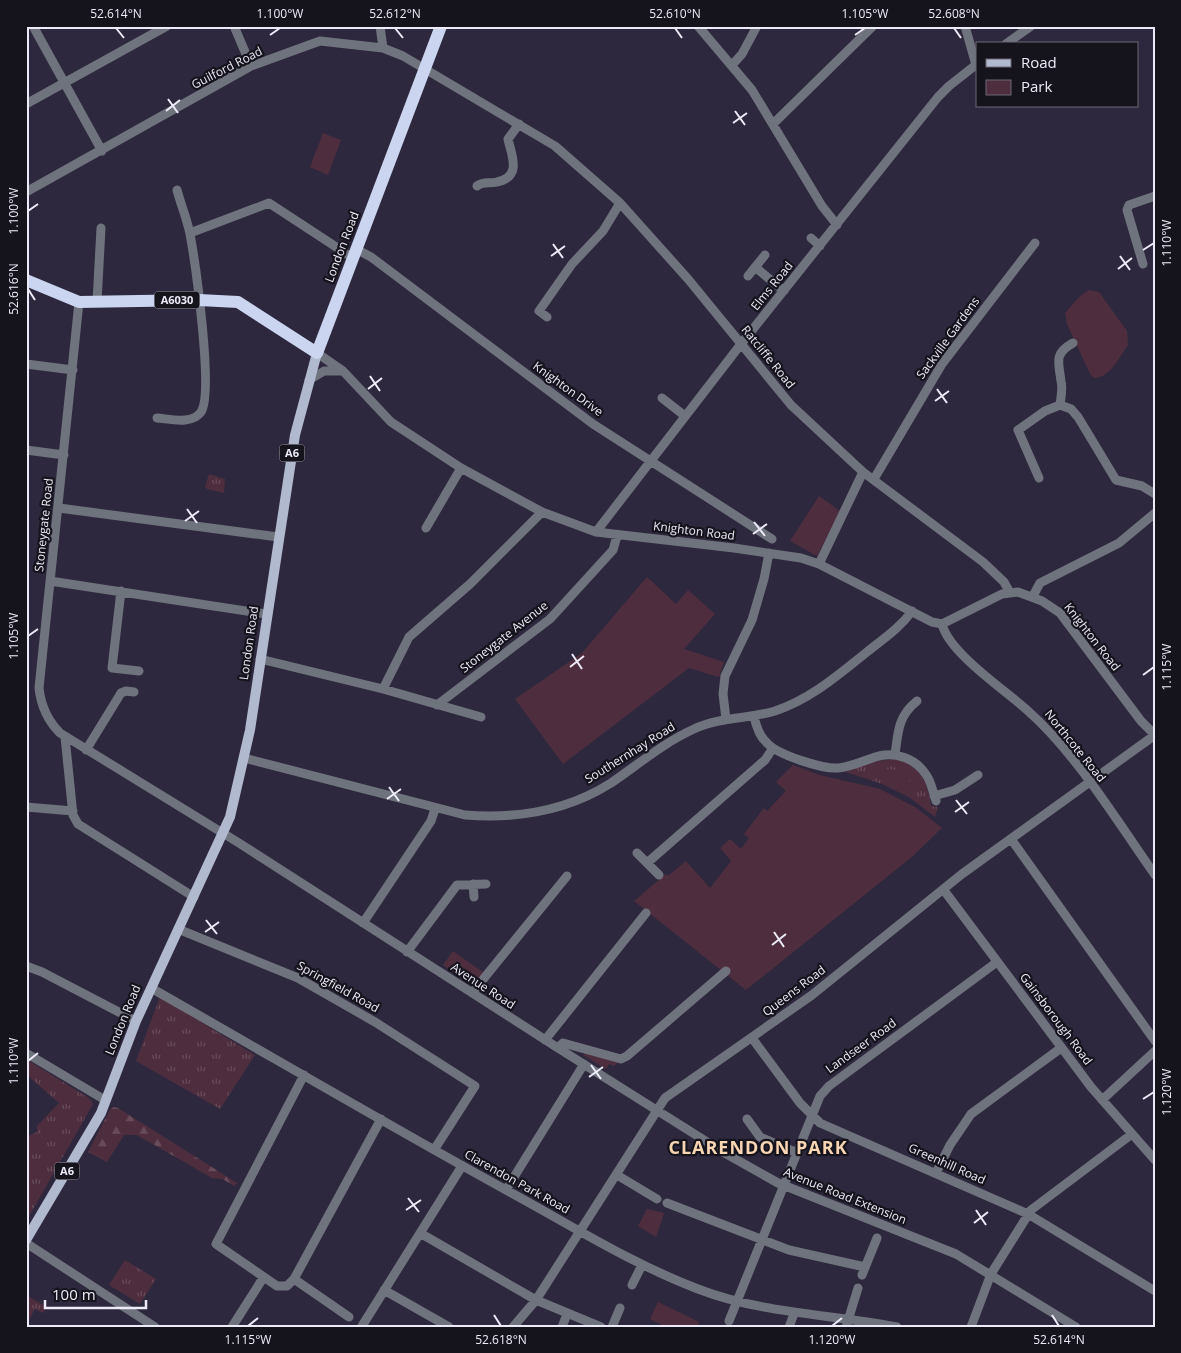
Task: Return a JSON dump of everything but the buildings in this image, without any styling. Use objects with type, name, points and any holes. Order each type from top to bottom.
[{"type":"highway","name":"London Road","points":[[317,353],[442,26]]},
{"type":"highway","name":"A6030","points":[[26,280],[79,302],[199,300],[238,302],[317,353]]},
{"type":"main road","name":"London Road","points":[[26,1242],[101,1113],[136,1021],[223,834],[237,795],[295,435],[317,353]]},
{"type":"street","points":[[33,26],[102,151]]},
{"type":"street","points":[[26,104],[167,26]]},
{"type":"street","points":[[234,26],[252,66]]},
{"type":"street","points":[[380,26],[383,48]]},
{"type":"street","points":[[698,26],[733,64],[774,123],[812,190],[837,225]]},
{"type":"street","points":[[733,64],[742,54],[757,26]]},
{"type":"street","points":[[774,123],[873,26]]},
{"type":"street","points":[[965,26],[976,61]]},
{"type":"street","points":[[1009,42],[1031,26]]},
{"type":"street","name":"Guilford Road","points":[[26,192],[252,66],[320,41],[383,48],[403,56],[425,69]]},
{"type":"street","name":"Elms Road","points":[[596,532],[741,344],[938,97],[976,65]]},
{"type":"street","name":"Ratcliffe Road","points":[[425,69],[555,146],[620,203],[688,280],[791,405],[863,472],[983,562],[1004,582],[1010,593]]},
{"type":"street","points":[[477,186],[486,182],[497,182],[508,176],[514,161],[508,139],[509,134],[519,124]]},
{"type":"street","points":[[157,418],[190,419],[199,415],[204,406],[205,382],[199,300],[190,233],[177,190]]},
{"type":"street","points":[[1143,264],[1127,210],[1128,205],[1155,196]]},
{"type":"street","name":"Knighton Drive","points":[[190,233],[269,203],[354,253],[371,257],[594,424],[772,539]]},
{"type":"street","points":[[547,317],[539,311],[572,264],[603,231],[620,203]]},
{"type":"street","points":[[97,302],[101,228]]},
{"type":"street","points":[[811,238],[820,246]]},
{"type":"street","name":"Sackville Gardens","points":[[874,479],[942,364],[1035,243]]},
{"type":"street","points":[[748,276],[764,255]]},
{"type":"street","points":[[755,267],[784,291]]},
{"type":"street","name":"Stoneygate Road","points":[[79,302],[39,688],[42,706],[46,716],[65,737],[223,834]]},
{"type":"street","points":[[1060,405],[1062,381],[1057,361],[1062,351],[1073,343]]},
{"type":"street","name":"Knighton Road","points":[[317,353],[343,371],[391,422],[461,468],[542,512],[596,532],[801,558],[819,564],[932,622],[942,624],[956,619],[995,597],[1018,592],[1033,596],[1060,614],[1126,703],[1155,735]]},
{"type":"street","points":[[26,364],[73,370]]},
{"type":"street","points":[[309,380],[330,369],[343,371]]},
{"type":"street","points":[[662,398],[685,416]]},
{"type":"street","points":[[1039,478],[1018,430],[1045,411],[1060,405],[1070,409],[1078,417],[1116,480],[1142,486],[1155,494]]},
{"type":"street","points":[[26,450],[64,455]]},
{"type":"street","points":[[426,528],[461,468]]},
{"type":"street","points":[[819,564],[863,472]]},
{"type":"street","points":[[59,508],[278,536]]},
{"type":"street","points":[[383,689],[409,637],[476,578],[542,512]]},
{"type":"street","points":[[1033,596],[1040,583],[1119,543],[1155,513]]},
{"type":"street","name":"Stoneygate Avenue","points":[[437,705],[550,619],[613,550],[617,536]]},
{"type":"street","points":[[726,718],[723,694],[726,676],[752,620],[764,579],[769,553]]},
{"type":"street","points":[[50,581],[266,614]]},
{"type":"street","points":[[121,591],[112,668],[139,671]]},
{"type":"street","name":"Southernhay Road","points":[[244,758],[435,809],[465,815],[493,817],[528,814],[556,808],[609,784],[655,750],[705,724],[726,718],[754,716],[791,705],[817,690],[894,632],[912,611]]},
{"type":"street","name":"Northcote Road","points":[[942,624],[947,634],[963,654],[987,678],[1043,725],[1089,783],[1155,875]]},
{"type":"street","points":[[260,659],[383,689],[481,717]]},
{"type":"street","points":[[86,750],[121,693],[126,691],[134,692]]},
{"type":"street","points":[[895,755],[900,720],[904,713],[917,701]]},
{"type":"street","points":[[754,716],[761,735],[773,748],[814,764],[833,768],[847,766],[882,755],[895,755],[913,761],[923,770],[930,782],[935,798],[979,778]]},
{"type":"street","name":"Queens Road","points":[[513,1327],[536,1300],[665,1098],[819,989],[943,888],[1155,735]]},
{"type":"street","points":[[65,737],[73,812],[76,821],[84,830],[194,897]]},
{"type":"street","points":[[648,863],[765,760],[773,748]]},
{"type":"street","points":[[26,807],[73,812]]},
{"type":"street","points":[[363,922],[431,821],[435,809]]},
{"type":"street","name":"Avenue Road","points":[[223,834],[558,1048]]},
{"type":"street","points":[[1011,839],[1155,1041]]},
{"type":"street","points":[[637,853],[659,875]]},
{"type":"street","points":[[472,993],[567,876]]},
{"type":"street","points":[[472,884],[474,897]]},
{"type":"street","points":[[407,952],[457,885],[486,884]]},
{"type":"street","name":"Gainsborough Road","points":[[943,888],[1061,1048],[1102,1100],[1155,1160]]},
{"type":"street","points":[[545,1040],[646,914]]},
{"type":"street","name":"Springfield Road","points":[[178,930],[298,978],[375,1022],[475,1086],[434,1150]]},
{"type":"street","name":"Landseer Road","points":[[729,1321],[798,1154],[816,1103],[829,1086],[997,962]]},
{"type":"street","points":[[26,966],[42,972],[136,1021]]},
{"type":"street","points":[[558,1048],[563,1043],[621,1059],[627,1056],[726,971]]},
{"type":"street","name":"Clarendon Park Road","points":[[151,988],[462,1166],[642,1264],[698,1289],[736,1301],[847,1323],[898,1327]]},
{"type":"street","name":"Greenhill Road","points":[[752,1038],[811,1116],[820,1123],[1028,1214],[1155,1291]]},
{"type":"street","name":"Avenue Road Extension","points":[[558,1048],[722,1152],[784,1185],[956,1254],[1076,1327]]},
{"type":"street","points":[[936,1173],[950,1145],[971,1114],[1061,1048]]},
{"type":"street","points":[[1102,1100],[1155,1051]]},
{"type":"street","points":[[26,1052],[106,1100]]},
{"type":"street","points":[[506,1190],[584,1064]]},
{"type":"street","points":[[304,1075],[216,1244],[263,1278],[277,1286],[286,1286],[294,1279],[381,1119]]},
{"type":"street","points":[[747,1119],[760,1137],[798,1154]]},
{"type":"street","points":[[970,1327],[991,1274],[1028,1214],[1132,1134]]},
{"type":"street","points":[[362,1326],[462,1166]]},
{"type":"street","points":[[617,1175],[656,1199]]},
{"type":"street","points":[[667,1203],[789,1250],[864,1271],[877,1238]]},
{"type":"street","points":[[420,1233],[536,1300],[601,1327]]},
{"type":"street","points":[[26,1242],[155,1327]]},
{"type":"street","points":[[632,1285],[642,1264]]},
{"type":"street","points":[[232,1327],[263,1278]]},
{"type":"street","points":[[294,1279],[349,1317]]},
{"type":"street","points":[[847,1323],[858,1288]]},
{"type":"street","points":[[384,1290],[449,1327]]},
{"type":"street","points":[[612,1327],[620,1308]]},
{"type":"street","points":[[562,1327],[567,1314]]},
{"type":"street","points":[[789,1327],[794,1314]]},
{"type":"green space","points":[[323,133],[341,140],[328,175],[310,167]]},
{"type":"green space","points":[[1089,290],[1099,292],[1127,331],[1128,345],[1110,370],[1100,377],[1094,378],[1090,374],[1067,324],[1065,313],[1080,296]]},
{"type":"green space","points":[[209,474],[225,479],[224,493],[205,487]]},
{"type":"green space","points":[[819,496],[840,511],[817,556],[790,541]]},
{"type":"green space","points":[[647,577],[676,604],[688,590],[715,614],[684,649],[724,662],[719,677],[689,668],[563,764],[515,699],[582,653]]},
{"type":"green space","points":[[897,759],[913,766],[922,776],[928,789],[931,806],[938,807],[935,817],[909,797],[882,784],[843,771],[876,761]]},
{"type":"green space","points":[[793,765],[820,775],[880,789],[915,807],[942,828],[913,856],[746,990],[634,901],[666,874],[668,876],[686,861],[710,888],[731,861],[720,848],[730,839],[741,849],[749,838],[744,834],[764,808],[767,811],[786,791],[776,782]]},
{"type":"green space","points":[[886,769],[895,770],[906,775],[911,786],[901,789],[888,783],[882,777]]},
{"type":"green space","points":[[453,951],[484,973],[474,987],[443,965]]},
{"type":"green space","points":[[160,997],[255,1055],[220,1109],[136,1061]]},
{"type":"green space","points":[[585,1052],[619,1061],[614,1066],[609,1064],[606,1069],[583,1055]]},
{"type":"green space","points":[[26,1059],[89,1098],[93,1104],[28,1218],[26,1137],[37,1132],[37,1126],[59,1103],[26,1074]]},
{"type":"green space","points":[[114,1107],[237,1183],[235,1186],[222,1179],[212,1178],[137,1135],[124,1135],[107,1162],[88,1152],[111,1108]]},
{"type":"green space","points":[[647,1209],[664,1213],[656,1237],[638,1226]]},
{"type":"green space","points":[[125,1260],[156,1279],[140,1304],[109,1285]]},
{"type":"green space","points":[[26,1295],[47,1307],[43,1313],[35,1309],[26,1325]]},
{"type":"green space","points":[[658,1302],[699,1322],[697,1327],[666,1327],[650,1319]]},
{"type":"district","name":"CLARENDON PARK","points":[[758,1148]]}]
